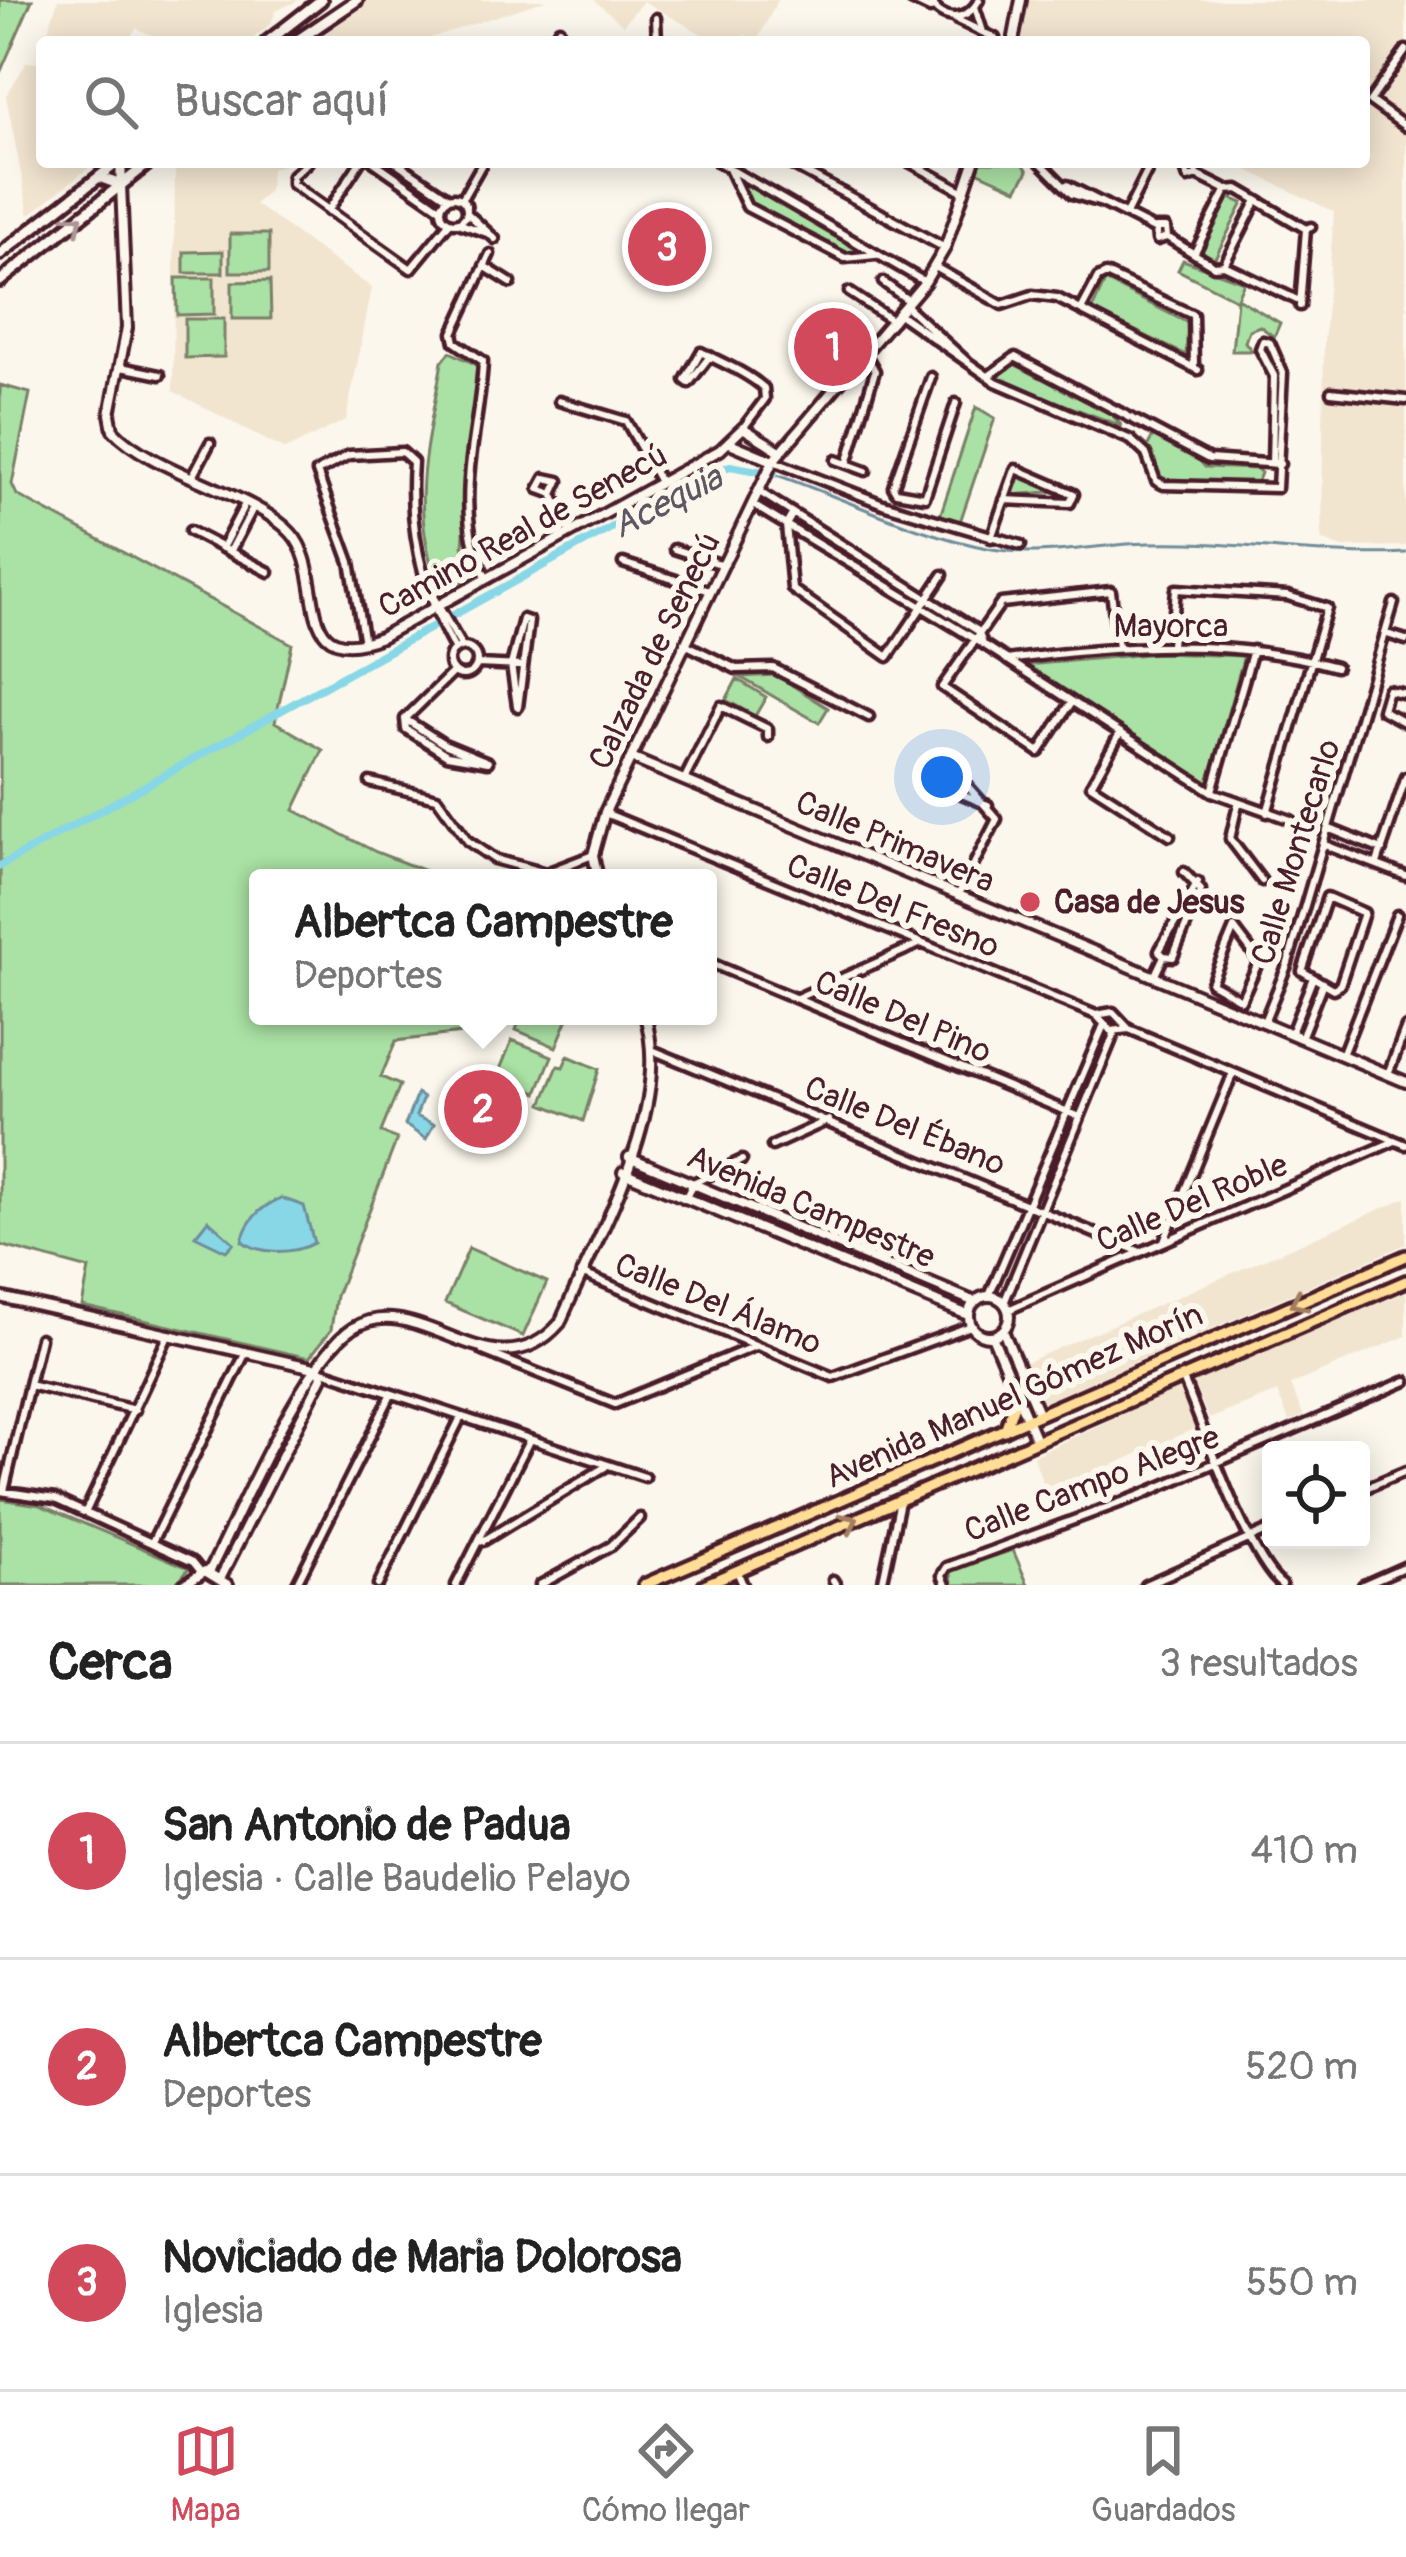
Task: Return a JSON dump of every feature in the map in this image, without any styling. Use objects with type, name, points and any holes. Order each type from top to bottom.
[{"type":"main road","points":[[275,36],[321,0]]},
{"type":"main road","points":[[303,36],[343,3],[357,0]]},
{"type":"main road","points":[[0,254],[111,168]]},
{"type":"main road","points":[[120,168],[121,184]]},
{"type":"main road","points":[[0,281],[142,168]]},
{"type":"main road","points":[[98,177],[121,184]]},
{"type":"main road","name":"Avenida Manuel Gómez Morín","points":[[644,1585],[1406,1256]]},
{"type":"main road","points":[[1392,1262],[1402,1271],[1401,1283]]},
{"type":"main road","name":"Avenida Manuel Gómez Morín","points":[[707,1584],[1401,1283]]},
{"type":"main road","points":[[1005,1430],[1016,1396]]},
{"type":"main road","points":[[736,1571],[737,1552],[761,1536]]},
{"type":"main road","points":[[707,1584],[717,1567],[708,1558]]},
{"type":"street","points":[[911,0],[991,36]]},
{"type":"street","points":[[928,0],[937,12]]},
{"type":"street","points":[[1014,36],[1021,0]]},
{"type":"street","points":[[952,18],[977,4],[983,32]]},
{"type":"street","points":[[656,18],[657,36]]},
{"type":"street","points":[[1406,50],[1370,101],[1406,127]]},
{"type":"street","points":[[301,168],[292,176],[292,184],[411,269],[467,213]]},
{"type":"street","points":[[328,211],[356,168]]},
{"type":"street","points":[[383,168],[454,223],[487,233]]},
{"type":"street","points":[[404,168],[448,199],[462,199]]},
{"type":"street","points":[[480,168],[462,199],[467,213],[495,239]]},
{"type":"street","points":[[729,168],[747,207],[845,258],[875,255],[926,282]]},
{"type":"street","points":[[732,168],[872,247],[875,255]]},
{"type":"street","points":[[797,168],[944,252]]},
{"type":"street","points":[[920,168],[964,192]]},
{"type":"street","name":"Calzada de Senecú","points":[[596,869],[593,855],[604,812],[773,461],[926,282],[944,252],[972,168]]},
{"type":"street","points":[[1044,168],[1088,203],[1105,204],[1155,230],[1166,228],[1167,237],[1214,266],[1224,265],[1299,303],[1308,228],[1255,204],[1238,189],[1227,190],[1197,176],[1195,168]]},
{"type":"street","points":[[1126,214],[1149,168]]},
{"type":"street","name":"Camino Real de Senecú","points":[[121,184],[127,328],[110,414],[112,430],[282,526],[297,542],[323,636],[364,643],[437,608],[730,443],[743,428]]},
{"type":"street","points":[[1195,251],[1227,190]]},
{"type":"street","points":[[441,209],[448,199]]},
{"type":"street","points":[[1224,265],[1255,204]]},
{"type":"street","points":[[487,579],[473,552],[468,523],[483,361],[455,342],[453,333],[490,254]]},
{"type":"street","points":[[483,266],[511,283]]},
{"type":"street","points":[[935,268],[992,296],[1014,299],[1047,294],[1196,369],[1193,315],[1106,274],[1098,278],[1081,310]]},
{"type":"street","points":[[883,281],[902,310]]},
{"type":"street","points":[[849,292],[902,310],[996,382],[1131,440],[1146,454],[1161,485],[1274,490],[1281,367],[1265,340],[1260,349],[1274,376],[1278,402]]},
{"type":"street","points":[[710,356],[689,383],[685,380],[699,353],[710,356],[764,388],[765,399],[743,428],[780,451],[795,467]]},
{"type":"street","points":[[847,464],[875,371],[868,354]]},
{"type":"street","points":[[990,375],[1015,357],[1209,459],[1276,464]]},
{"type":"street","points":[[121,368],[160,375]]},
{"type":"street","points":[[931,377],[892,487],[904,495],[926,497],[956,403]]},
{"type":"street","points":[[1331,392],[1406,400]]},
{"type":"street","points":[[559,401],[626,421],[660,482]]},
{"type":"street","points":[[1131,440],[1139,424]]},
{"type":"street","points":[[192,478],[210,442]]},
{"type":"street","points":[[730,443],[900,509],[1022,545]]},
{"type":"street","points":[[364,643],[350,562],[317,472],[349,455],[402,452],[411,457],[413,528],[429,590],[458,648],[473,652],[477,664]]},
{"type":"street","points":[[836,460],[866,471]]},
{"type":"street","points":[[991,538],[1004,500],[1018,469],[1074,494],[1070,503],[1004,500]]},
{"type":"street","points":[[758,491],[978,632],[983,644]]},
{"type":"street","points":[[553,494],[571,534]]},
{"type":"street","points":[[900,509],[904,495]]},
{"type":"street","points":[[752,504],[983,644],[1212,793],[1291,820]]},
{"type":"street","points":[[226,550],[248,508]]},
{"type":"street","points":[[793,513],[785,525],[794,593],[888,657],[943,575]]},
{"type":"street","points":[[190,531],[268,572]]},
{"type":"street","points":[[674,549],[723,565]]},
{"type":"street","points":[[623,563],[710,591]]},
{"type":"street","points":[[1171,645],[1176,589],[1288,596],[1322,603],[1328,612],[1267,813]]},
{"type":"street","points":[[1071,704],[1039,752],[942,689],[1001,603],[1109,590],[1118,648]]},
{"type":"street","name":"Calle Montecarlo","points":[[1264,1022],[1330,829],[1394,603]]},
{"type":"street","points":[[523,619],[529,621],[522,666],[518,706],[513,702],[512,664],[523,619]]},
{"type":"street","points":[[1388,634],[1406,640]]},
{"type":"street","points":[[685,644],[736,669],[773,668],[869,717]]},
{"type":"street","name":"Mayorca","points":[[1004,660],[1171,645],[1253,650],[1336,667]]},
{"type":"street","points":[[453,672],[448,660],[458,648]]},
{"type":"street","points":[[1212,793],[1253,650]]},
{"type":"street","points":[[477,664],[522,666]]},
{"type":"street","points":[[453,672],[468,675],[477,664]]},
{"type":"street","points":[[442,748],[484,756],[488,762],[442,748],[405,719],[453,672]]},
{"type":"street","points":[[1384,700],[1389,689],[1406,694]]},
{"type":"street","name":"Calle Montecarlo","points":[[1369,695],[1384,700],[1383,714],[1406,723]]},
{"type":"street","points":[[684,780],[721,706],[768,729],[768,737]]},
{"type":"street","points":[[1120,734],[1091,784],[1170,836]]},
{"type":"street","name":"Calle Primavera","points":[[631,758],[1406,1082]]},
{"type":"street","points":[[958,895],[997,824],[988,805],[957,774],[948,778],[950,789],[988,805]]},
{"type":"street","points":[[1377,863],[1406,777]]},
{"type":"street","points":[[370,782],[437,798],[469,841],[503,862],[530,869]]},
{"type":"street","points":[[1238,804],[1230,839],[1262,881]]},
{"type":"street","name":"Calle Del Fresno","points":[[604,812],[1096,1015],[1113,1012],[1129,1029],[1406,1145]]},
{"type":"street","points":[[1330,829],[1382,850]]},
{"type":"street","points":[[1357,856],[1361,841]]},
{"type":"street","points":[[1325,844],[1406,876]]},
{"type":"street","points":[[556,869],[593,855]]},
{"type":"street","points":[[1154,977],[1164,956],[1173,957],[1201,890],[1184,872]]},
{"type":"street","points":[[1327,897],[1362,910],[1340,985],[1312,980],[1303,969],[1322,901],[1327,897]]},
{"type":"street","points":[[1342,1055],[1397,915]]},
{"type":"street","points":[[1234,928],[1258,956],[1258,964],[1244,998],[1227,994],[1210,983],[1234,928]]},
{"type":"street","points":[[796,998],[920,943]]},
{"type":"street","name":"Calle Del Pino","points":[[717,966],[1080,1117]]},
{"type":"street","points":[[1291,1034],[1312,980]]},
{"type":"street","points":[[1301,1038],[1322,985]]},
{"type":"street","points":[[1222,1005],[1227,994]]},
{"type":"street","points":[[1096,1015],[1103,1027],[1115,1032],[1129,1029]]},
{"type":"street","points":[[483,1351],[519,1348],[554,1330],[648,1106],[652,1050],[646,1025]]},
{"type":"street","points":[[1036,1440],[992,1336],[970,1321],[975,1302],[989,1296],[1103,1027]]},
{"type":"street","points":[[1388,1074],[1406,1028]]},
{"type":"street","points":[[1039,1415],[1003,1330],[1006,1306],[1115,1032]]},
{"type":"street","name":"Calle Del Ébano","points":[[652,1050],[830,1120],[1138,1252]]},
{"type":"street","points":[[1164,1241],[1233,1073]]},
{"type":"street","points":[[772,1146],[830,1120]]},
{"type":"street","name":"Calle Del Roble","points":[[1006,1306],[1396,1141]]},
{"type":"street","name":"Avenida Campestre","points":[[629,1157],[975,1302]]},
{"type":"street","points":[[686,1199],[693,1184],[742,1160]]},
{"type":"street","name":"Avenida Campestre","points":[[623,1172],[924,1297],[970,1321]]},
{"type":"street","points":[[714,1210],[722,1196]]},
{"type":"street","points":[[830,1258],[836,1244]]},
{"type":"street","name":"Calle Del Álamo","points":[[580,1274],[838,1378],[970,1321]]},
{"type":"street","points":[[924,1297],[931,1283]]},
{"type":"street","points":[[989,1296],[1006,1306]]},
{"type":"street","points":[[0,1297],[320,1370],[645,1477]]},
{"type":"street","points":[[183,1585],[205,1572],[312,1372],[320,1370],[351,1330],[386,1318],[417,1324],[615,1404],[755,1346]]},
{"type":"street","points":[[992,1336],[1003,1330]]},
{"type":"street","points":[[85,1513],[169,1334]]},
{"type":"street","points":[[40,1338],[2,1491],[46,1496],[193,1562],[224,1581],[321,1379],[320,1370]]},
{"type":"street","points":[[152,1544],[246,1352]]},
{"type":"street","points":[[1183,1378],[1251,1538],[1269,1574],[1282,1585]]},
{"type":"street","name":"Calle Campo Alegre","points":[[946,1585],[942,1575],[946,1567],[1219,1462],[1406,1382]]},
{"type":"street","points":[[29,1385],[135,1410]]},
{"type":"street","points":[[296,1585],[391,1395]]},
{"type":"street","points":[[378,1585],[460,1419]]},
{"type":"street","points":[[456,1585],[529,1441]]},
{"type":"street","points":[[480,1542],[608,1465]]},
{"type":"street","points":[[1370,1486],[1406,1471]]},
{"type":"street","points":[[882,1585],[902,1496]]},
{"type":"street","points":[[540,1585],[611,1546],[640,1517]]},
{"type":"street","points":[[1144,1585],[1262,1533]]},
{"type":"street","points":[[1363,1585],[1406,1566]]},
{"type":"street","points":[[736,1571],[743,1585]]},
{"type":"shaded area","points":[[58,0],[299,0],[276,11],[271,23],[256,36],[153,36],[136,28],[131,36],[46,36]]},
{"type":"shaded area","points":[[369,0],[546,0],[436,36],[318,36]]},
{"type":"shaded area","points":[[594,0],[778,0],[760,36],[705,36],[643,1],[623,25]]},
{"type":"shaded area","points":[[1026,0],[1406,0],[1406,546],[1339,547],[1322,540],[1324,343],[1334,212],[1243,168],[1370,168],[1370,36],[1020,36]]},
{"type":"shaded area","points":[[27,62],[36,63],[36,168],[88,168],[29,215],[6,96]]},
{"type":"shaded area","points":[[175,168],[274,168],[269,190],[255,204],[372,288],[346,420],[285,450],[173,391]]},
{"type":"shaded area","points":[[1406,1198],[1406,1244],[1042,1403],[1024,1363]]},
{"type":"shaded area","points":[[1406,1292],[1406,1336],[1290,1385],[1304,1416],[1289,1421],[1277,1392],[1209,1419],[1192,1380]]},
{"type":"shaded area","points":[[1180,1387],[1196,1428],[1047,1494],[1033,1456]]},
{"type":"green space","points":[[0,0],[32,0],[0,73]]},
{"type":"green space","points":[[1026,168],[1028,171],[1017,189],[977,171]]},
{"type":"green space","points":[[741,180],[870,250],[847,255],[749,204]]},
{"type":"green space","points":[[1228,197],[1243,203],[1215,258],[1201,254]]},
{"type":"green space","points":[[230,234],[269,234],[269,272],[230,272]]},
{"type":"green space","points":[[223,251],[223,273],[184,273],[184,252]]},
{"type":"green space","points":[[1183,260],[1244,282],[1237,298],[1280,323],[1274,337],[1260,326],[1249,330],[1245,342],[1252,351],[1232,351],[1237,300],[1178,270]]},
{"type":"green space","points":[[176,278],[214,278],[214,314],[177,315]]},
{"type":"green space","points":[[270,281],[271,319],[232,319],[232,282]]},
{"type":"green space","points":[[1105,281],[1188,323],[1186,355],[1092,310]]},
{"type":"green space","points":[[185,319],[224,319],[224,357],[185,358]]},
{"type":"green space","points":[[450,352],[477,365],[463,546],[475,576],[440,594],[425,531],[423,478],[442,362]]},
{"type":"green space","points":[[1008,361],[1112,415],[1122,426],[997,380]]},
{"type":"green space","points":[[0,385],[30,393],[12,484],[17,495],[292,644],[275,722],[323,750],[294,810],[420,869],[249,869],[249,1025],[504,1025],[396,1041],[381,1077],[400,1085],[381,1132],[397,1139],[336,1296],[331,1330],[309,1358],[82,1306],[89,1269],[0,1245]]},
{"type":"green space","points":[[976,407],[995,418],[960,522],[940,516]]},
{"type":"green space","points":[[1153,436],[1196,456],[1205,467],[1261,473],[1257,483],[1165,480],[1157,476],[1147,447]]},
{"type":"green space","points":[[1017,473],[1061,491],[1011,495]]},
{"type":"green space","points":[[1158,653],[1244,656],[1208,783],[1027,665]]},
{"type":"green space","points":[[776,675],[828,708],[819,723],[740,677]]},
{"type":"green space","points":[[737,679],[766,697],[755,716],[726,700]]},
{"type":"green space","points":[[518,1025],[565,1025],[556,1047],[516,1030]]},
{"type":"green space","points":[[512,1040],[552,1056],[537,1093],[497,1077]]},
{"type":"green space","points":[[568,1056],[599,1069],[583,1121],[542,1104],[558,1066],[563,1067]]},
{"type":"green space","points":[[469,1248],[547,1282],[523,1336],[445,1303]]},
{"type":"green space","points":[[0,1499],[40,1505],[189,1568],[175,1585],[0,1585]]},
{"type":"green space","points":[[1013,1550],[1028,1585],[952,1585],[951,1570]]},
{"type":"water","points":[[482,1088],[499,1095],[484,1130],[468,1123]]},
{"type":"water","points":[[417,1094],[423,1098],[416,1116],[434,1124],[426,1139],[405,1125]]},
{"type":"water","points":[[281,1198],[304,1206],[314,1243],[277,1251],[242,1241],[256,1215]]},
{"type":"water","points":[[208,1220],[234,1243],[226,1251],[195,1236]]},
{"type":"waterway","name":"Acequia","points":[[0,866],[705,476],[730,466],[774,474]]},
{"type":"waterway","name":"Acequia","points":[[774,474],[909,526],[992,549],[1031,552],[1180,543],[1406,553]]},
{"type":"place","name":"Noviciado de Maria Dolorosa","points":[[667,247]]},
{"type":"place","name":"San Antonio de Padua","points":[[833,347]]},
{"type":"place","name":"Casa de Jesus","points":[[1030,902]]},
{"type":"place","name":"Albertca Campestre","points":[[483,1109]]}]
